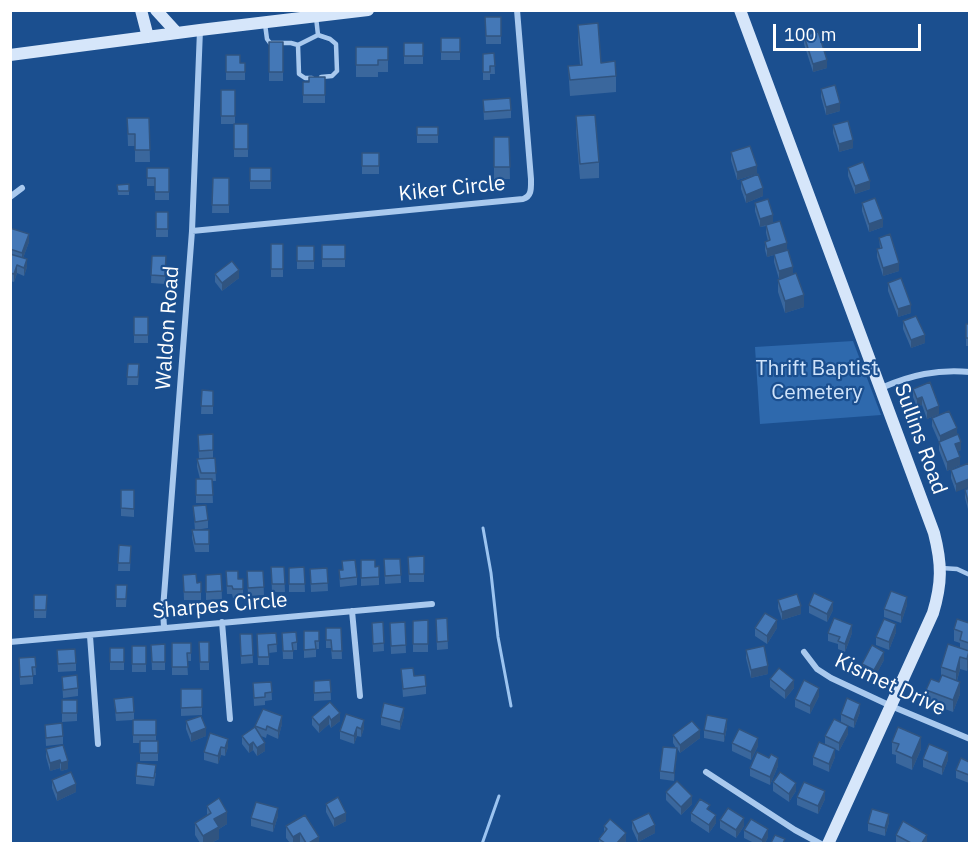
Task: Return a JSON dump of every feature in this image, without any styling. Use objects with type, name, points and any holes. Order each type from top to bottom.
[{"type":"street","points":[[141,10],[148,37]]},
{"type":"street","points":[[156,10],[177,33]]},
{"type":"street","points":[[10,55],[316,14],[368,10]]},
{"type":"street","name":"Kiker Circle","points":[[192,231],[523,199],[528,196],[531,192],[531,179],[517,10]]},
{"type":"street","name":"Sullins Road","points":[[740,10],[934,533],[941,567],[940,590],[933,613],[828,843]]},
{"type":"street","name":"Waldon Road","points":[[164,628],[163,609],[192,231],[200,30]]},
{"type":"street","points":[[10,197],[22,188]]},
{"type":"street","points":[[881,388],[925,372],[969,372]]},
{"type":"street","name":"Sharpes Circle","points":[[10,642],[432,604]]},
{"type":"street","points":[[352,611],[360,696]]},
{"type":"street","points":[[222,622],[230,719]]},
{"type":"street","points":[[90,636],[98,744]]},
{"type":"street","name":"Kismet Drive","points":[[804,652],[817,669],[891,706],[969,739]]},
{"type":"street","points":[[706,772],[795,830],[821,843]]},
{"type":"lane","points":[[316,14],[318,35]]},
{"type":"lane","points":[[264,22],[270,43],[298,45],[318,35],[330,39],[336,44],[337,71],[332,76],[305,78],[298,74],[298,45]]},
{"type":"lane","points":[[941,567],[957,569],[969,575]]},
{"type":"green space","name":"Thrift Baptist Cemetery","points":[[853,341],[881,415],[760,424],[755,347]]},
{"type":"building","points":[[485,17],[501,17],[501,36],[486,36]]},
{"type":"building","points":[[598,23],[601,63],[615,61],[616,76],[570,80],[568,66],[582,65],[578,25]]},
{"type":"building","points":[[818,31],[827,60],[813,64],[804,36]]},
{"type":"building","points":[[441,38],[460,38],[460,52],[441,52]]},
{"type":"building","points":[[269,42],[283,42],[283,72],[269,72]]},
{"type":"building","points":[[404,43],[423,43],[423,56],[404,56]]},
{"type":"building","points":[[356,47],[388,47],[388,60],[378,60],[378,65],[356,65]]},
{"type":"building","points":[[494,53],[495,66],[490,66],[490,72],[483,72],[483,54]]},
{"type":"building","points":[[226,55],[240,55],[240,63],[245,63],[245,72],[226,72]]},
{"type":"building","points":[[309,77],[325,77],[325,95],[303,95],[303,82],[309,82]]},
{"type":"building","points":[[835,85],[840,103],[826,107],[821,89]]},
{"type":"building","points":[[221,90],[235,90],[235,116],[221,116]]},
{"type":"building","points":[[510,98],[511,110],[484,112],[483,100]]},
{"type":"building","points":[[595,115],[599,162],[580,164],[576,116]]},
{"type":"building","points":[[127,118],[149,118],[150,150],[135,150],[135,134],[128,134]]},
{"type":"building","points":[[848,121],[853,140],[839,144],[833,125]]},
{"type":"building","points":[[234,124],[248,124],[248,149],[234,149]]},
{"type":"building","points":[[417,127],[438,127],[438,135],[417,135]]},
{"type":"building","points":[[494,137],[509,137],[510,167],[494,167]]},
{"type":"building","points":[[750,146],[757,166],[737,172],[731,152]]},
{"type":"building","points":[[362,153],[379,153],[379,166],[362,166]]},
{"type":"building","points":[[863,162],[870,181],[855,186],[848,168]]},
{"type":"building","points":[[147,168],[169,168],[169,192],[155,192],[155,178],[147,178]]},
{"type":"building","points":[[250,168],[271,168],[271,181],[250,181]]},
{"type":"building","points":[[758,174],[763,188],[746,195],[741,181]]},
{"type":"building","points":[[213,178],[229,178],[229,205],[212,205]]},
{"type":"building","points":[[129,184],[129,191],[118,191],[117,185]]},
{"type":"building","points":[[875,198],[883,219],[869,224],[862,203]]},
{"type":"building","points":[[768,199],[773,215],[760,219],[755,203]]},
{"type":"building","points":[[156,212],[168,212],[168,229],[156,229]]},
{"type":"building","points":[[780,221],[787,243],[767,249],[765,242],[770,240],[766,225]]},
{"type":"building","points":[[10,228],[29,234],[22,253],[10,249]]},
{"type":"building","points":[[890,234],[899,263],[883,268],[877,249],[882,248],[879,238]]},
{"type":"building","points":[[271,244],[283,244],[283,269],[271,269]]},
{"type":"building","points":[[322,245],[345,245],[345,259],[322,259]]},
{"type":"building","points":[[297,246],[314,246],[314,261],[297,261]]},
{"type":"building","points":[[788,250],[793,267],[779,271],[774,254]]},
{"type":"building","points":[[10,254],[27,259],[24,268],[17,265],[14,274],[10,273]]},
{"type":"building","points":[[152,256],[166,256],[165,276],[151,275]]},
{"type":"building","points":[[232,261],[239,270],[222,283],[215,274]]},
{"type":"building","points":[[796,273],[804,295],[785,301],[778,280]]},
{"type":"building","points":[[901,278],[911,305],[898,309],[888,283]]},
{"type":"building","points":[[916,316],[925,335],[911,340],[903,321]]},
{"type":"building","points":[[134,317],[148,317],[148,335],[134,335]]},
{"type":"building","points":[[966,324],[969,324],[969,338],[966,338]]},
{"type":"building","points":[[128,364],[139,364],[138,377],[127,377]]},
{"type":"building","points":[[930,382],[939,406],[927,411],[922,397],[917,399],[913,389]]},
{"type":"building","points":[[202,390],[213,391],[213,406],[201,406]]},
{"type":"building","points":[[949,411],[957,428],[940,436],[932,418]]},
{"type":"building","points":[[213,434],[213,450],[199,451],[198,435]]},
{"type":"building","points":[[958,434],[961,442],[955,444],[960,457],[947,462],[939,442]]},
{"type":"building","points":[[215,458],[216,473],[201,473],[197,459]]},
{"type":"building","points":[[969,463],[969,479],[956,484],[951,470]]},
{"type":"building","points":[[196,479],[212,479],[213,495],[196,495]]},
{"type":"building","points":[[969,488],[969,505],[965,490]]},
{"type":"building","points":[[121,490],[134,490],[134,509],[121,508]]},
{"type":"building","points":[[206,505],[208,520],[195,522],[193,506]]},
{"type":"building","points":[[192,530],[209,530],[209,544],[195,544]]},
{"type":"building","points":[[119,545],[131,546],[130,563],[118,563]]},
{"type":"building","points":[[424,556],[424,574],[409,574],[408,557]]},
{"type":"building","points":[[384,559],[400,559],[401,575],[385,576]]},
{"type":"building","points":[[355,560],[357,577],[340,579],[339,570],[343,570],[342,561]]},
{"type":"building","points":[[361,560],[375,560],[375,567],[379,566],[379,577],[361,578]]},
{"type":"building","points":[[271,567],[284,567],[285,584],[272,584]]},
{"type":"building","points":[[304,567],[305,584],[289,584],[289,568]]},
{"type":"building","points":[[327,568],[328,583],[311,584],[310,569]]},
{"type":"building","points":[[226,571],[238,571],[238,579],[243,579],[243,589],[233,589],[232,586],[227,586]]},
{"type":"building","points":[[247,571],[263,571],[264,587],[248,588]]},
{"type":"building","points":[[196,574],[197,583],[201,582],[201,592],[184,592],[183,575]]},
{"type":"building","points":[[221,574],[222,591],[206,592],[206,575]]},
{"type":"building","points":[[116,585],[127,585],[126,599],[116,599]]},
{"type":"building","points":[[891,591],[907,597],[901,615],[884,609]]},
{"type":"building","points":[[814,593],[833,602],[827,614],[809,605]]},
{"type":"building","points":[[797,594],[801,606],[782,612],[778,600]]},
{"type":"building","points":[[34,595],[47,595],[46,610],[34,610]]},
{"type":"building","points":[[765,613],[777,620],[767,636],[755,628]]},
{"type":"building","points":[[447,618],[448,641],[437,642],[436,619]]},
{"type":"building","points":[[834,618],[852,625],[845,644],[838,641],[840,637],[828,633]]},
{"type":"building","points":[[884,619],[896,624],[889,642],[876,637]]},
{"type":"building","points":[[957,619],[969,623],[969,643],[960,640],[962,632],[954,629]]},
{"type":"building","points":[[428,620],[428,644],[413,644],[413,621]]},
{"type":"building","points":[[383,622],[384,643],[373,644],[372,623]]},
{"type":"building","points":[[405,622],[406,645],[391,646],[390,623]]},
{"type":"building","points":[[326,628],[341,628],[342,651],[332,651],[331,640],[326,640]]},
{"type":"building","points":[[304,631],[319,631],[319,641],[315,641],[316,649],[304,650]]},
{"type":"building","points":[[296,632],[297,642],[292,643],[293,651],[283,651],[282,633]]},
{"type":"building","points":[[276,633],[277,644],[268,645],[269,657],[258,657],[257,634]]},
{"type":"building","points":[[240,634],[252,634],[253,655],[241,656]]},
{"type":"building","points":[[199,642],[209,642],[209,662],[200,662]]},
{"type":"building","points":[[172,643],[191,643],[191,653],[187,653],[188,667],[172,667]]},
{"type":"building","points":[[165,644],[165,662],[152,662],[151,645]]},
{"type":"building","points":[[948,644],[969,651],[967,659],[960,657],[956,672],[941,667]]},
{"type":"building","points":[[872,645],[884,652],[874,670],[862,664]]},
{"type":"building","points":[[132,646],[146,646],[146,664],[132,664]]},
{"type":"building","points":[[764,646],[768,666],[751,670],[746,650]]},
{"type":"building","points":[[110,648],[124,648],[124,662],[110,662]]},
{"type":"building","points":[[75,649],[76,663],[58,664],[57,650]]},
{"type":"building","points":[[35,657],[36,667],[32,667],[33,676],[20,677],[19,658]]},
{"type":"building","points":[[413,668],[414,676],[425,675],[426,686],[403,689],[401,669]]},
{"type":"building","points":[[779,668],[794,680],[785,691],[770,679]]},
{"type":"building","points":[[77,675],[78,688],[63,690],[62,677]]},
{"type":"building","points":[[942,675],[960,682],[953,700],[926,690],[931,679],[939,682]]},
{"type":"building","points":[[330,680],[331,692],[314,693],[314,681]]},
{"type":"building","points":[[804,680],[819,688],[810,706],[795,699]]},
{"type":"building","points":[[271,682],[272,692],[265,693],[265,697],[254,698],[253,683]]},
{"type":"building","points":[[181,689],[202,689],[202,707],[181,708]]},
{"type":"building","points":[[133,697],[134,712],[116,713],[114,699]]},
{"type":"building","points":[[847,698],[860,704],[854,720],[841,714]]},
{"type":"building","points":[[62,700],[77,700],[77,713],[62,713]]},
{"type":"building","points":[[330,702],[340,713],[331,720],[329,716],[319,725],[312,717]]},
{"type":"building","points":[[384,703],[404,708],[400,722],[381,717]]},
{"type":"building","points":[[263,709],[282,716],[278,731],[267,726],[266,730],[255,726]]},
{"type":"building","points":[[346,714],[364,720],[361,729],[357,727],[354,736],[340,731]]},
{"type":"building","points":[[707,715],[727,719],[724,734],[704,730]]},
{"type":"building","points":[[201,716],[206,728],[191,734],[186,721]]},
{"type":"building","points":[[834,719],[848,726],[839,743],[825,736]]},
{"type":"building","points":[[133,720],[156,720],[156,735],[133,735]]},
{"type":"building","points":[[692,721],[700,730],[680,745],[673,735]]},
{"type":"building","points":[[62,723],[63,736],[46,738],[45,725]]},
{"type":"building","points":[[255,727],[265,743],[257,748],[253,742],[249,745],[242,736]]},
{"type":"building","points":[[898,727],[921,737],[912,758],[896,751],[899,744],[892,742]]},
{"type":"building","points":[[739,729],[758,738],[751,752],[732,743]]},
{"type":"building","points":[[210,733],[228,739],[225,748],[221,747],[218,756],[204,752]]},
{"type":"building","points":[[140,741],[158,741],[158,753],[140,753]]},
{"type":"building","points":[[819,742],[835,749],[829,764],[813,757]]},
{"type":"building","points":[[929,744],[948,752],[942,767],[923,759]]},
{"type":"building","points":[[63,745],[68,761],[61,763],[60,760],[50,763],[46,749]]},
{"type":"building","points":[[663,747],[677,748],[674,773],[660,771]]},
{"type":"building","points":[[757,752],[769,758],[771,754],[778,758],[770,777],[750,768]]},
{"type":"building","points":[[961,758],[969,762],[969,775],[956,770]]},
{"type":"building","points":[[137,763],[156,765],[154,778],[136,776]]},
{"type":"building","points":[[71,772],[76,784],[57,793],[52,780]]},
{"type":"building","points":[[780,772],[796,783],[789,794],[773,782]]},
{"type":"building","points":[[677,781],[692,796],[681,807],[666,792]]},
{"type":"building","points":[[804,782],[825,791],[818,806],[797,797]]},
{"type":"building","points":[[338,797],[346,813],[334,819],[326,804]]},
{"type":"building","points":[[219,798],[227,812],[214,819],[219,827],[203,836],[195,823],[211,813],[207,806]]},
{"type":"building","points":[[700,799],[710,805],[707,809],[716,815],[709,825],[691,813]]},
{"type":"building","points":[[256,802],[278,808],[273,824],[251,818]]},
{"type":"building","points":[[728,808],[744,818],[736,830],[720,820]]},
{"type":"building","points":[[872,809],[889,814],[885,828],[868,823]]},
{"type":"building","points":[[649,813],[655,825],[638,834],[632,821]]},
{"type":"building","points":[[305,815],[319,837],[309,843],[306,843],[300,833],[293,837],[286,826]]},
{"type":"building","points":[[610,819],[626,833],[617,843],[605,843],[599,839],[607,829],[604,826]]},
{"type":"building","points":[[751,819],[768,829],[762,840],[744,830]]},
{"type":"building","points":[[903,821],[927,835],[922,843],[911,843],[896,835]]},
{"type":"building","points":[[775,835],[785,839],[783,843],[771,843]]},
{"type":"waterway","points":[[483,528],[498,637],[511,706]]},
{"type":"waterway","points":[[482,844],[499,796]]}]
